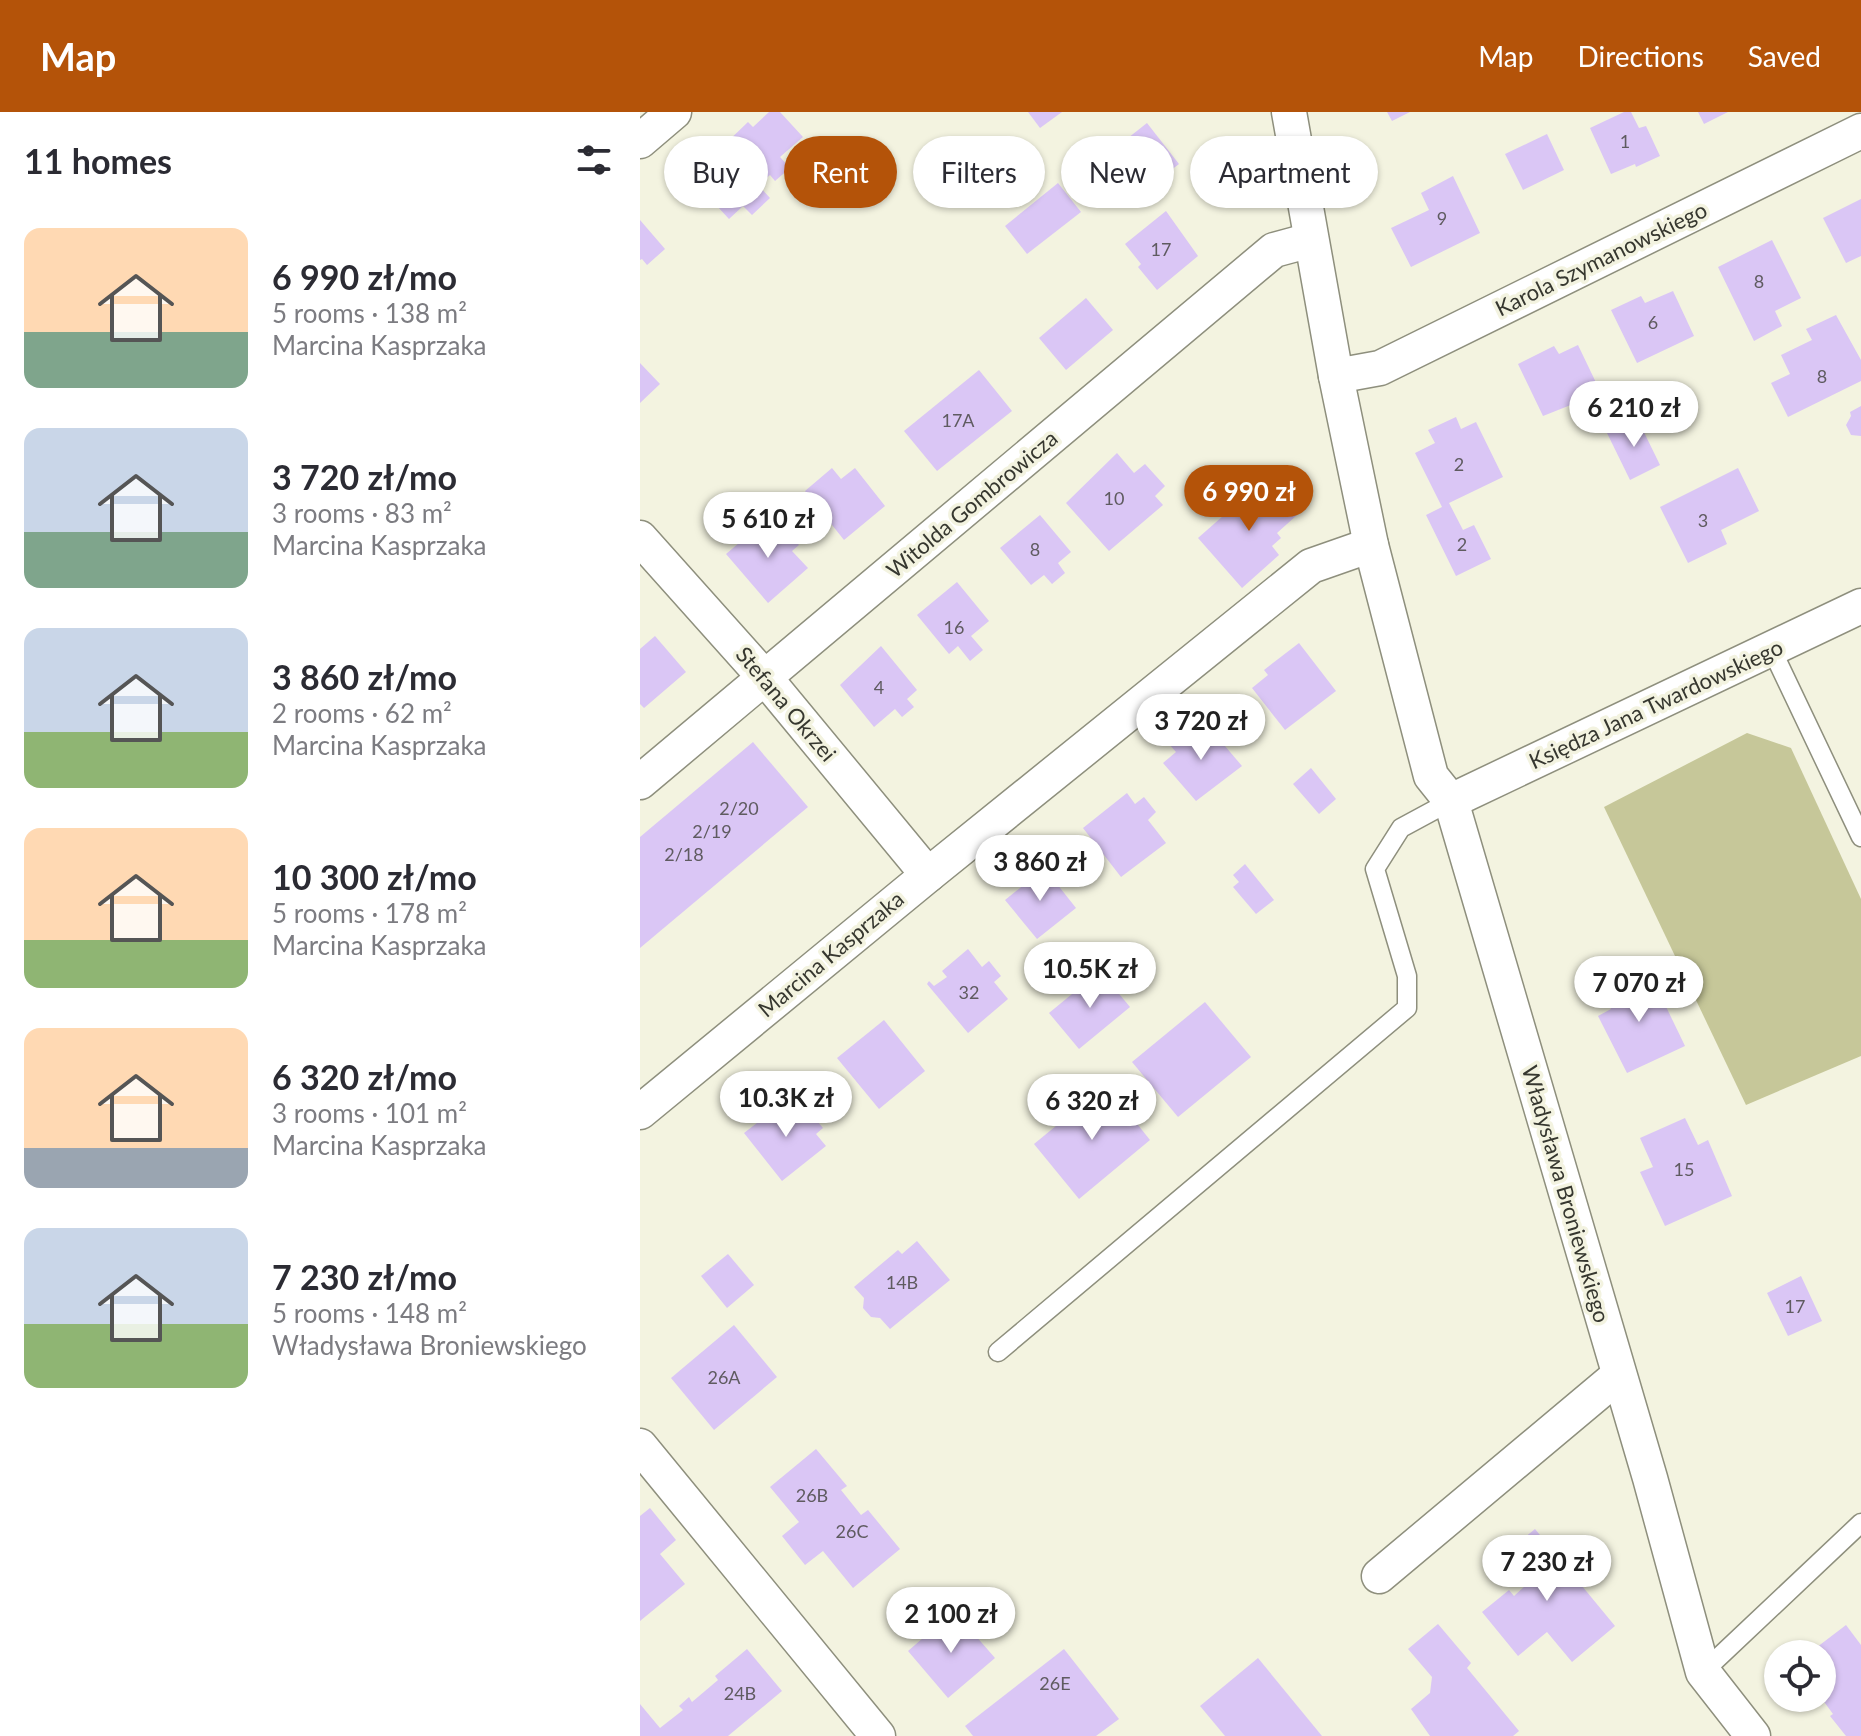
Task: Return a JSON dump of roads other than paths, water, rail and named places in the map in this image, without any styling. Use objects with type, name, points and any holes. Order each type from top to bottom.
[{"type":"street","points":[[640,141],[674,112]]},
{"type":"street","name":"Władysława Broniewskiego","points":[[1289,112],[1336,376],[1371,545],[1431,776],[1451,801],[1703,1672]]},
{"type":"street","name":"Karola Szymanowskiego","points":[[1336,376],[1380,368],[1861,131]]},
{"type":"street","name":"Witolda Gombrowicza","points":[[640,782],[1274,250],[1311,240]]},
{"type":"street","name":"Stefana Okrzei","points":[[640,538],[766,679],[928,875]]},
{"type":"street","name":"Marcina Kasprzaka","points":[[640,1112],[1311,566],[1371,545]]},
{"type":"street","name":"Księdza Jana Twardowskiego","points":[[1451,801],[1861,606]]},
{"type":"street","points":[[1379,1576],[1619,1375]]},
{"type":"street","points":[[640,1446],[878,1736]]},
{"type":"street","points":[[1703,1672],[1753,1736]]},
{"type":"lane","points":[[1772,650],[1861,837]]},
{"type":"lane","points":[[998,1352],[1407,1008],[1407,976],[1375,869],[1401,828],[1451,801]]},
{"type":"lane","points":[[1703,1672],[1861,1523]]}]
